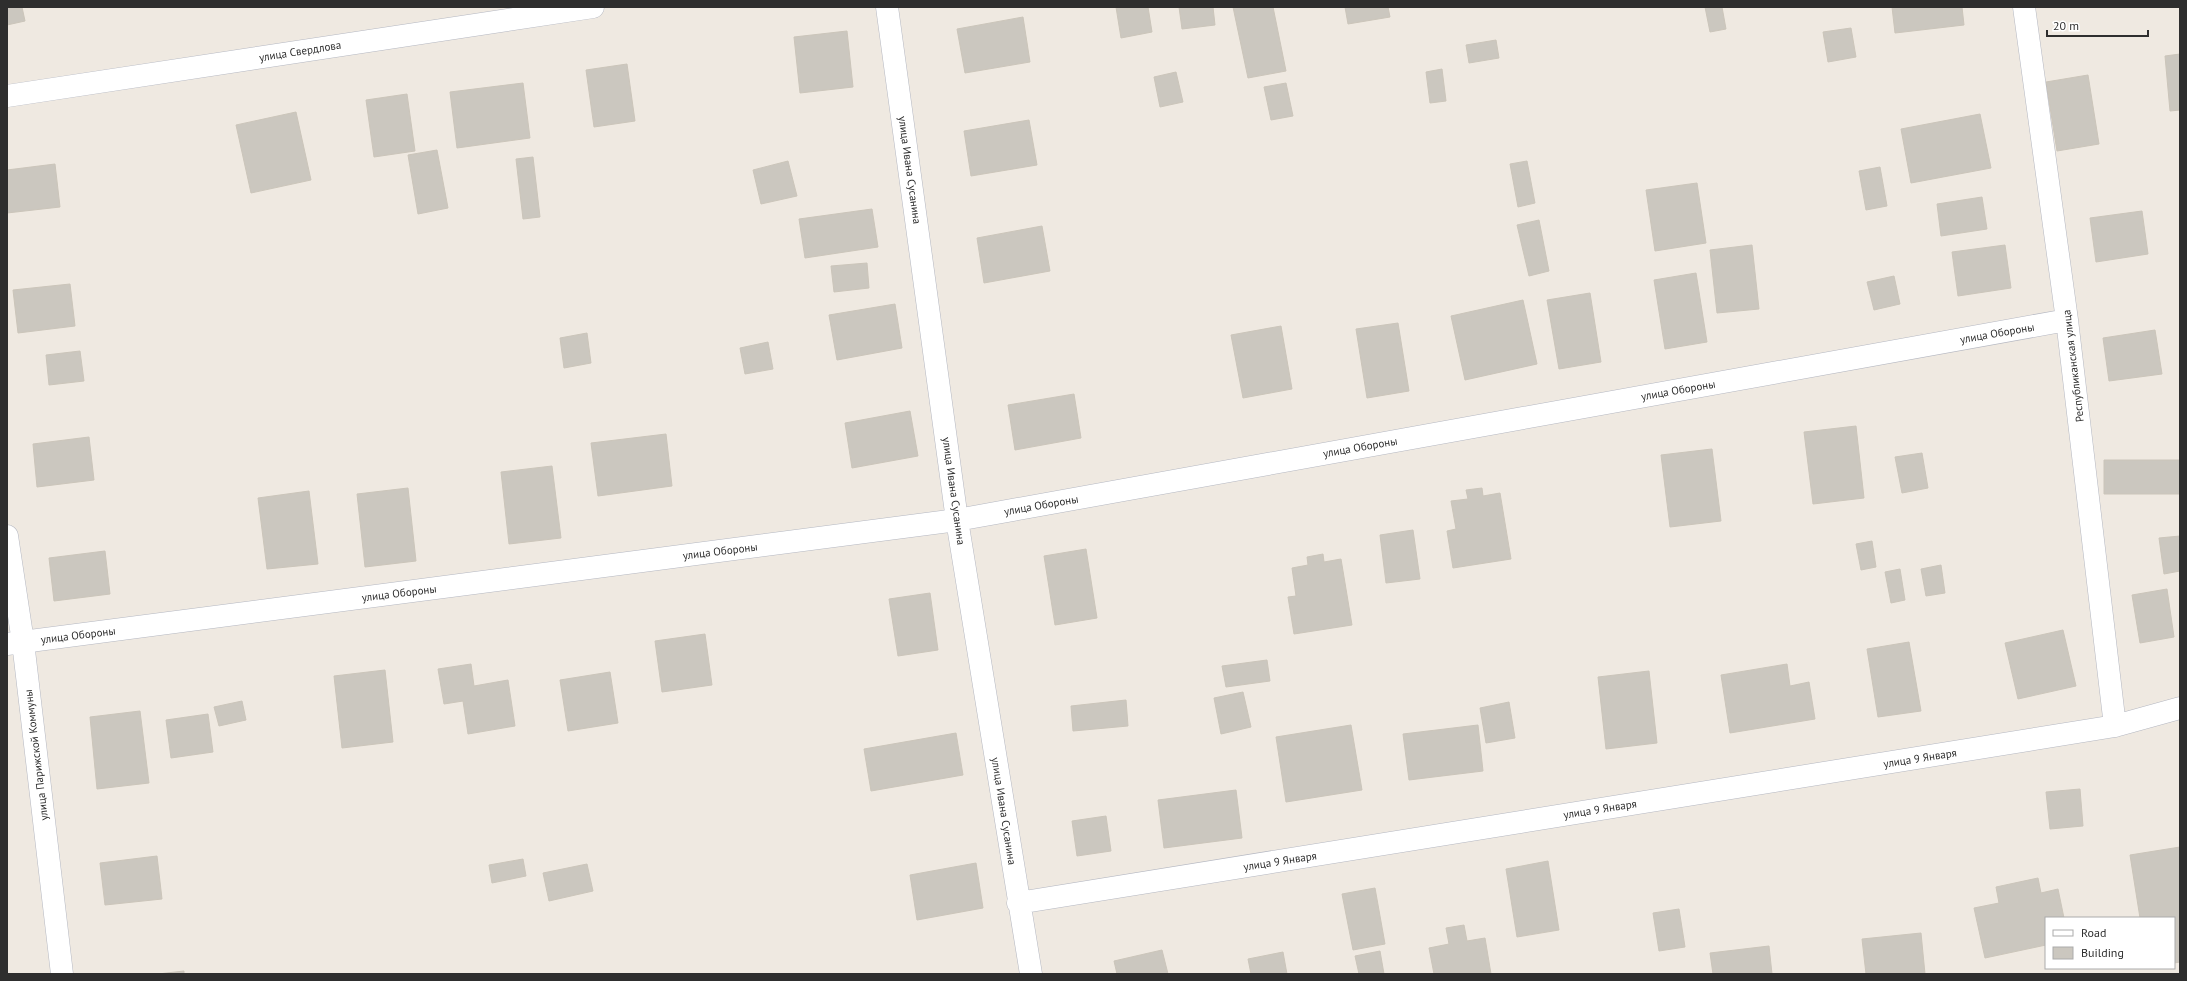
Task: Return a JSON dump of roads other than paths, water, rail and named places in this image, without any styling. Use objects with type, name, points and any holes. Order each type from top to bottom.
[{"type":"street","name":"улица Свердлова","points":[[7,96],[593,7]]},
{"type":"street","name":"улица Ивана Сусанина","points":[[887,7],[957,520],[1018,903],[1031,974]]},
{"type":"street","name":"Республиканская улица","points":[[2024,7],[2067,320],[2115,726]]},
{"type":"street","name":"улица Обороны","points":[[15,643],[957,520],[2067,320]]},
{"type":"street","name":"улица Парижской Коммуны","points":[[7,536],[15,643],[62,974]]},
{"type":"street","name":"улица 9 Января","points":[[1018,903],[2115,726],[2180,708]]}]
